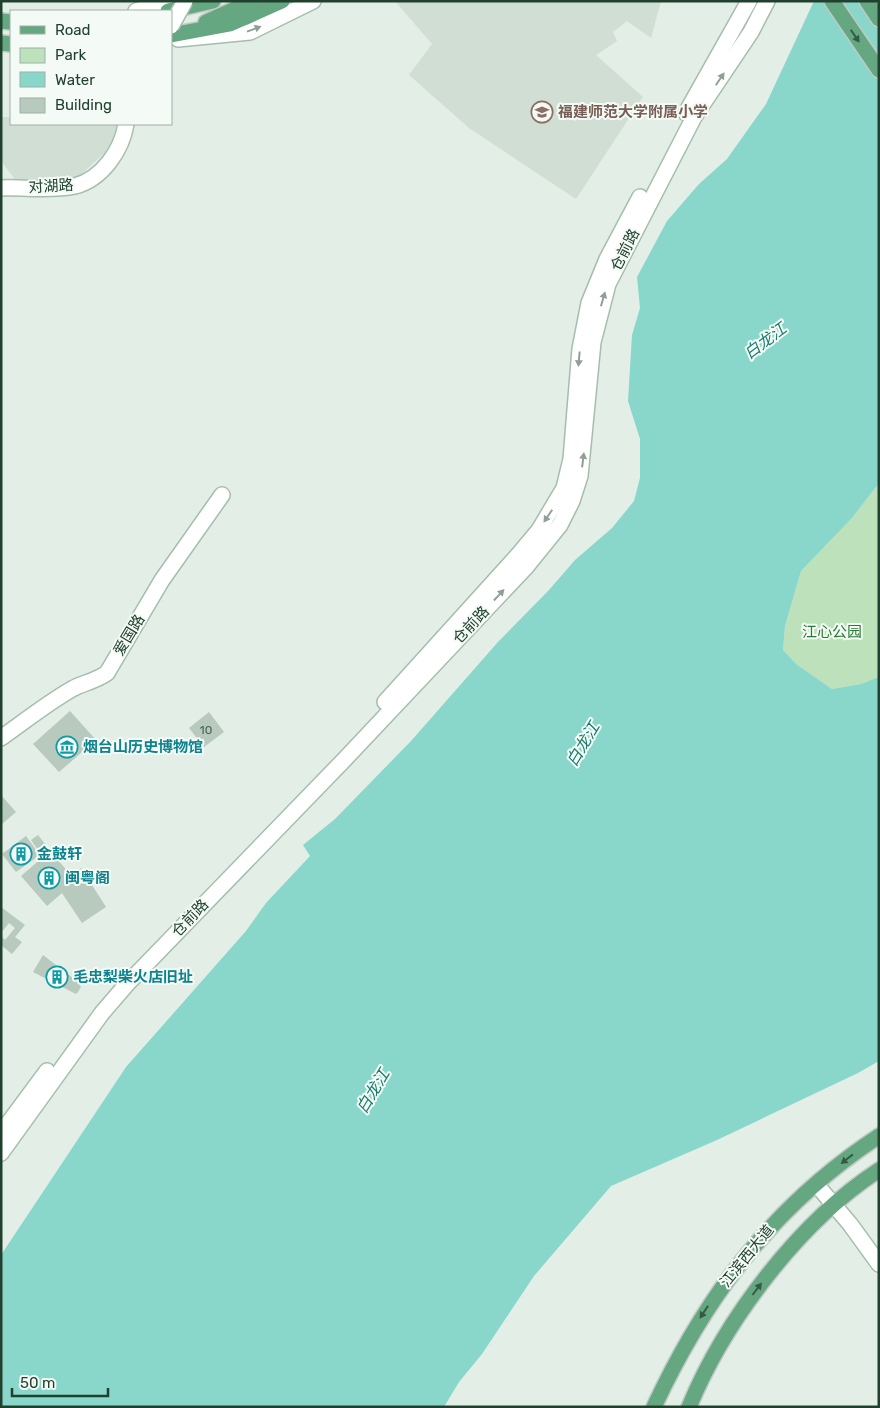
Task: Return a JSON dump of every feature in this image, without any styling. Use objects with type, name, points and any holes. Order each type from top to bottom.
[{"type":"main road","points":[[171,10],[189,3],[213,1]]},
{"type":"main road","points":[[173,34],[253,1]]},
{"type":"main road","points":[[173,34],[230,24],[282,1]]},
{"type":"main road","points":[[832,1],[879,70]]},
{"type":"main road","points":[[867,1],[879,19]]},
{"type":"main road","name":"江滨西大道","points":[[654,1407],[688,1338],[725,1281],[766,1231],[816,1184],[879,1136]]},
{"type":"main road","name":"江滨西大道","points":[[689,1407],[722,1340],[768,1274],[835,1205],[879,1170]]},
{"type":"street","points":[[139,10],[168,1]]},
{"type":"street","points":[[189,3],[173,34],[250,32],[313,1]]},
{"type":"street","name":"仓前路","points":[[1,1133],[84,1022],[121,978],[337,754],[518,555],[553,509],[564,488],[571,459],[580,349],[595,285],[683,118],[749,1]]},
{"type":"street","name":"仓前路","points":[[1,1153],[102,1013],[126,984],[350,753],[526,566],[560,525],[572,501],[582,468],[593,342],[608,284],[694,117],[751,32],[767,1]]},
{"type":"street","name":"对湖路","points":[[1,188],[71,186],[83,183],[106,165],[119,150],[126,125]]},
{"type":"street","name":"爱国路","points":[[1,738],[42,707],[76,687],[100,678],[107,673],[162,580],[222,495]]},
{"type":"street","points":[[816,1184],[835,1205],[879,1264]]},
{"type":"shaded area","name":"福建师范大学附属小学","points":[[395,1],[661,1],[651,38],[627,21],[613,32],[617,41],[596,55],[643,97],[576,199],[469,128],[409,75],[432,44]]},
{"type":"shaded area","points":[[1,117],[10,117],[10,125],[118,125],[107,151],[80,175],[70,179],[18,183],[1,161]]},
{"type":"green space","name":"江心公园","points":[[879,483],[879,677],[861,684],[832,689],[796,664],[783,650],[785,626],[801,571],[852,518]]},
{"type":"water","name":"白龙江","points":[[814,1],[879,1],[879,483],[852,518],[801,571],[785,626],[783,650],[796,664],[832,689],[861,684],[879,677],[879,1061],[858,1073],[717,1140],[611,1186],[534,1276],[482,1354],[459,1382],[444,1407],[1,1407],[1,1255],[126,1067],[246,931],[266,903],[310,856],[303,845],[335,819],[411,741],[498,642],[549,590],[575,560],[612,528],[634,501],[640,478],[640,439],[628,401],[632,335],[640,308],[637,277],[667,221],[699,184],[727,159],[766,104]]},
{"type":"building","points":[[70,711],[96,740],[59,772],[33,744]]},
{"type":"building","points":[[209,712],[224,732],[204,747],[189,728]]},
{"type":"building","points":[[1,795],[16,812],[1,825]]},
{"type":"building","points":[[38,835],[48,848],[40,853],[31,840]]},
{"type":"building","name":"金鼓轩","points":[[26,836],[40,855],[16,872],[2,854]]},
{"type":"building","points":[[50,851],[70,874],[81,868],[106,907],[82,923],[62,893],[47,906],[21,876]]},
{"type":"building","points":[[1,907],[25,925],[15,937],[22,942],[12,954],[1,945],[1,936],[5,940],[15,928],[9,923],[1,933]]},
{"type":"building","name":"毛忠梨柴火店旧址","points":[[43,955],[78,982],[81,987],[76,994],[33,972]]},
{"type":"place","name":"福建师范大学附属小学","points":[[542,112]]},
{"type":"place","name":"烟台山历史博物馆","points":[[67,747]]},
{"type":"place","name":"金鼓轩","points":[[21,854]]},
{"type":"place","name":"闽粤阁","points":[[49,878]]},
{"type":"place","name":"毛忠梨柴火店旧址","points":[[57,977]]}]
